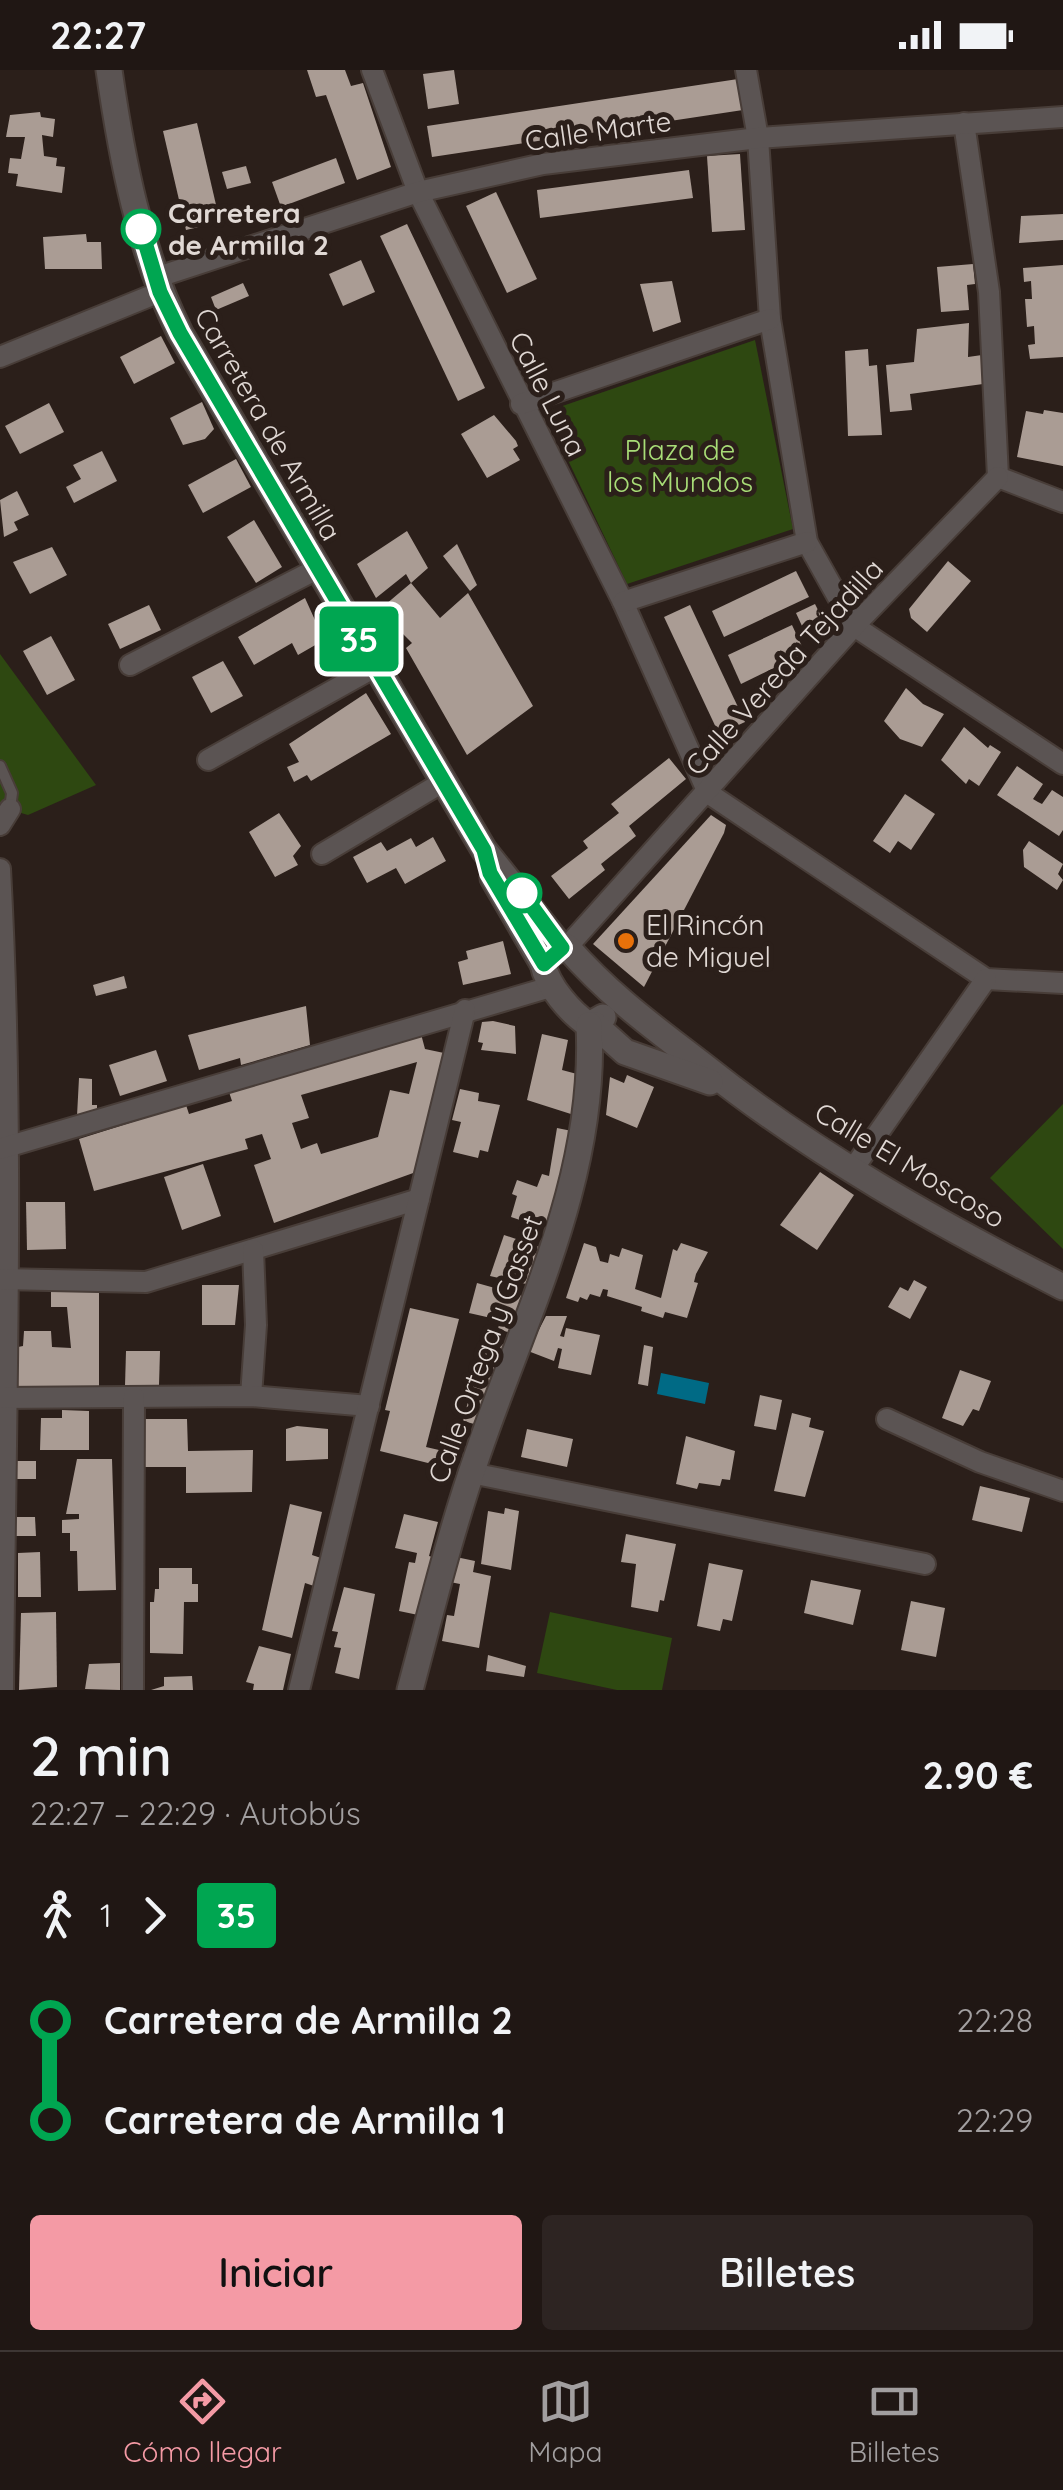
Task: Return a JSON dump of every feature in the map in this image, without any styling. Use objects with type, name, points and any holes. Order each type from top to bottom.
[{"type":"street","name":"Carretera de Armilla","points":[[109,70],[121,156],[157,285],[317,569],[484,850],[556,961]]},
{"type":"street","name":"Calle Luna","points":[[372,70],[418,192],[623,602],[708,793]]},
{"type":"street","points":[[746,70],[758,138],[770,319],[807,542],[854,626],[1063,764]]},
{"type":"street","name":"Calle Marte","points":[[0,358],[157,285],[418,192],[544,164],[758,138],[1063,117]]},
{"type":"street","points":[[964,123],[989,292],[998,477],[1063,502]]},
{"type":"street","points":[[521,404],[770,319]]},
{"type":"street","name":"Calle Vereda Tejadilla","points":[[556,961],[854,626],[998,477]]},
{"type":"street","points":[[623,602],[807,542]]},
{"type":"street","points":[[130,665],[317,569]]},
{"type":"street","points":[[208,760],[375,666]]},
{"type":"street","points":[[322,854],[443,782]]},
{"type":"street","points":[[708,793],[986,979],[1063,984]]},
{"type":"street","points":[[0,869],[6,1149],[2,1279],[3,1690]]},
{"type":"street","points":[[6,1149],[150,1102],[465,1010],[556,961]]},
{"type":"street","name":"Calle El Moscoso","points":[[556,961],[610,995],[729,1089],[853,1169],[939,1222],[1063,1287]]},
{"type":"street","name":"Calle El Moscoso","points":[[556,961],[578,1018],[625,1052],[729,1089]]},
{"type":"street","points":[[853,1169],[986,979]]},
{"type":"street","points":[[592,1025],[608,1012],[610,995]]},
{"type":"street","points":[[299,1690],[465,1010]]},
{"type":"street","name":"Calle Ortega y Gasset","points":[[415,1689],[471,1473],[573,1187],[588,1115],[592,1025]]},
{"type":"street","points":[[2,1279],[146,1282],[419,1199]]},
{"type":"street","points":[[251,1396],[256,1326],[253,1250]]},
{"type":"street","points":[[3,1398],[251,1396],[369,1406]]},
{"type":"street","points":[[133,1690],[134,1398]]},
{"type":"street","points":[[886,1419],[980,1462],[1063,1490]]},
{"type":"street","points":[[471,1473],[925,1564]]},
{"type":"lane","points":[[0,766],[12,793],[5,817]]},
{"type":"green space","name":"Plaza de los Mundos","points":[[755,340],[793,529],[627,584],[545,412]]},
{"type":"green space","points":[[0,654],[96,785],[28,815],[0,807]]},
{"type":"green space","points":[[1063,1104],[1063,1249],[990,1178]]},
{"type":"green space","points":[[550,1612],[672,1638],[662,1690],[617,1690],[537,1673]]},
{"type":"water","points":[[661,1373],[709,1383],[705,1404],[657,1394]]},
{"type":"building","points":[[307,70],[345,70],[351,86],[363,83],[391,167],[357,180],[326,95],[316,97]]},
{"type":"building","points":[[454,70],[459,104],[428,109],[423,74]]},
{"type":"building","points":[[738,79],[743,110],[432,157],[427,126]]},
{"type":"building","points":[[40,112],[41,117],[55,119],[53,137],[42,135],[44,156],[57,158],[56,166],[65,167],[62,193],[16,186],[18,174],[8,173],[10,158],[21,159],[25,137],[6,137],[10,115]]},
{"type":"building","points":[[197,123],[220,222],[186,230],[163,131]]},
{"type":"building","points":[[740,154],[745,230],[712,232],[707,156]]},
{"type":"building","points":[[336,158],[345,183],[281,207],[272,182]]},
{"type":"building","points":[[246,166],[251,183],[227,189],[222,172]]},
{"type":"building","points":[[689,170],[693,198],[540,218],[537,190]]},
{"type":"building","points":[[496,192],[537,279],[507,293],[466,206]]},
{"type":"building","points":[[1063,214],[1063,240],[1019,243],[1021,216]]},
{"type":"building","points":[[407,224],[485,388],[458,401],[380,236]]},
{"type":"building","points":[[86,234],[87,242],[101,242],[102,269],[45,269],[43,237]]},
{"type":"building","points":[[361,260],[375,292],[343,306],[329,274]]},
{"type":"building","points":[[973,264],[975,284],[967,285],[969,310],[941,312],[937,267]]},
{"type":"building","points":[[1063,265],[1063,357],[1030,359],[1028,345],[1035,344],[1034,326],[1027,327],[1025,299],[1032,299],[1031,281],[1024,282],[1023,268]]},
{"type":"building","points":[[672,281],[681,322],[653,332],[640,284]]},
{"type":"building","points":[[243,283],[249,296],[216,310],[211,297]]},
{"type":"building","points":[[969,323],[968,357],[982,355],[983,384],[910,394],[912,410],[890,412],[886,365],[914,362],[917,329]]},
{"type":"building","points":[[161,336],[175,363],[134,384],[120,357]]},
{"type":"building","points":[[868,349],[869,366],[877,365],[882,435],[848,436],[845,351]]},
{"type":"building","points":[[202,402],[214,429],[205,439],[183,445],[170,418]]},
{"type":"building","points":[[49,403],[64,432],[20,454],[5,426]]},
{"type":"building","points":[[1044,410],[1063,413],[1063,466],[1017,457],[1026,411],[1043,414]]},
{"type":"building","points":[[494,415],[516,441],[518,446],[513,449],[520,460],[487,478],[461,434]]},
{"type":"building","points":[[102,451],[117,481],[74,503],[66,487],[81,479],[73,465]]},
{"type":"building","points":[[236,459],[251,487],[203,513],[188,485]]},
{"type":"building","points":[[17,491],[29,515],[14,522],[18,530],[4,537],[0,500]]},
{"type":"building","points":[[254,520],[282,567],[256,583],[227,537]]},
{"type":"building","points":[[407,531],[428,568],[411,583],[406,574],[376,598],[357,564]]},
{"type":"building","points":[[457,544],[477,585],[470,591],[443,556]]},
{"type":"building","points":[[52,547],[67,575],[30,594],[13,562]]},
{"type":"building","points":[[948,561],[971,581],[927,632],[911,618],[909,609]]},
{"type":"building","points":[[796,571],[809,597],[724,637],[712,611]]},
{"type":"building","points":[[411,583],[440,618],[468,593],[533,706],[467,755],[406,648],[412,643],[379,610]]},
{"type":"building","points":[[305,598],[324,640],[298,655],[292,643],[254,665],[238,637]]},
{"type":"building","points":[[815,604],[828,630],[808,639],[796,613]]},
{"type":"building","points":[[149,605],[161,630],[120,649],[108,624]]},
{"type":"building","points":[[690,605],[745,722],[719,734],[664,617]]},
{"type":"building","points":[[792,625],[805,653],[741,684],[728,655]]},
{"type":"building","points":[[51,636],[75,680],[47,695],[23,651]]},
{"type":"building","points":[[223,661],[243,696],[211,713],[192,677]]},
{"type":"building","points":[[906,688],[923,704],[944,714],[922,747],[900,739],[884,721]]},
{"type":"building","points":[[366,693],[391,734],[311,781],[307,775],[294,782],[287,767],[299,762],[289,744]]},
{"type":"building","points":[[964,727],[988,748],[990,745],[1001,752],[979,786],[969,779],[966,784],[941,760]]},
{"type":"building","points":[[669,758],[686,779],[629,826],[636,836],[601,864],[605,870],[569,899],[551,876],[588,848],[583,841],[619,813],[611,804]]},
{"type":"building","points":[[1017,766],[1043,784],[1033,799],[1042,804],[1052,790],[1063,797],[1063,830],[1059,836],[997,795]]},
{"type":"building","points":[[905,794],[935,814],[911,850],[898,841],[890,853],[873,841]]},
{"type":"building","points":[[279,813],[301,846],[293,856],[298,865],[275,877],[249,832]]},
{"type":"building","points":[[711,815],[726,825],[724,833],[644,987],[593,944]]},
{"type":"building","points":[[433,837],[446,861],[405,884],[396,868],[367,883],[353,857],[381,842],[387,851],[411,838],[416,847]]},
{"type":"building","points":[[1029,841],[1063,864],[1058,874],[1063,880],[1057,890],[1024,867],[1023,850]]},
{"type":"building","points":[[503,941],[511,974],[463,985],[458,962],[468,959],[466,951]]},
{"type":"building","points":[[124,976],[127,988],[96,996],[93,985]]},
{"type":"building","points":[[306,1006],[310,1045],[241,1065],[240,1058],[199,1070],[188,1035]]},
{"type":"building","points":[[482,1022],[515,1026],[516,1054],[481,1050],[483,1043],[478,1042]]},
{"type":"building","points":[[421,1034],[425,1049],[444,1053],[416,1172],[274,1223],[254,1165],[271,1159],[262,1134],[245,1139],[248,1149],[94,1191],[79,1139],[186,1105],[189,1114],[232,1101],[229,1092]],"holes":[[[417,1062],[409,1094],[390,1090],[378,1137],[321,1154],[317,1143],[301,1149],[292,1123],[309,1118],[301,1095]]]},
{"type":"building","points":[[542,1034],[568,1040],[562,1070],[577,1074],[574,1115],[527,1100]]},
{"type":"building","points":[[156,1050],[167,1081],[120,1096],[109,1065]]},
{"type":"building","points":[[627,1075],[654,1087],[637,1128],[606,1115],[610,1077],[624,1083]]},
{"type":"building","points":[[79,1078],[92,1079],[92,1105],[97,1105],[97,1110],[77,1116]]},
{"type":"building","points":[[460,1089],[479,1093],[478,1101],[500,1105],[488,1152],[480,1150],[478,1158],[453,1152],[461,1122],[452,1120]]},
{"type":"building","points":[[557,1128],[572,1131],[550,1230],[511,1217],[517,1196],[512,1194],[517,1180],[537,1187],[542,1174],[549,1176]]},
{"type":"building","points":[[203,1164],[221,1216],[182,1230],[164,1177]]},
{"type":"building","points":[[820,1172],[854,1195],[817,1250],[780,1225]]},
{"type":"building","points":[[26,1202],[65,1202],[66,1249],[27,1250]]},
{"type":"building","points":[[504,1235],[543,1248],[531,1285],[490,1276]]},
{"type":"building","points":[[584,1243],[596,1247],[600,1261],[608,1263],[610,1254],[619,1257],[622,1248],[643,1255],[635,1289],[661,1298],[673,1249],[677,1251],[681,1243],[708,1252],[696,1274],[694,1282],[698,1283],[687,1318],[665,1312],[663,1318],[641,1311],[642,1307],[607,1296],[608,1290],[603,1289],[600,1297],[590,1294],[587,1300],[580,1297],[578,1302],[566,1298]]},
{"type":"building","points":[[914,1280],[927,1287],[910,1319],[888,1307],[900,1287],[908,1291]]},
{"type":"building","points":[[477,1283],[523,1296],[511,1333],[498,1329],[500,1320],[469,1313]]},
{"type":"building","points":[[202,1285],[239,1285],[235,1325],[202,1325]]},
{"type":"building","points":[[51,1288],[99,1288],[99,1387],[18,1387],[18,1347],[23,1346],[24,1331],[51,1331],[52,1347],[71,1348],[67,1307],[51,1307]]},
{"type":"building","points":[[410,1308],[459,1319],[426,1447],[439,1450],[436,1465],[380,1451],[390,1411],[385,1410]]},
{"type":"building","points":[[546,1316],[567,1316],[560,1336],[564,1337],[566,1328],[600,1335],[591,1375],[558,1368],[562,1349],[558,1348],[554,1361],[528,1351]]},
{"type":"building","points":[[484,1340],[506,1345],[478,1425],[463,1421]]},
{"type":"building","points":[[644,1345],[653,1347],[648,1386],[638,1384]]},
{"type":"building","points":[[126,1351],[160,1351],[159,1385],[125,1386]]},
{"type":"building","points":[[960,1370],[991,1381],[979,1411],[973,1409],[963,1426],[942,1418]]},
{"type":"building","points":[[760,1395],[782,1400],[776,1430],[754,1426]]},
{"type":"building","points":[[62,1410],[89,1411],[89,1450],[40,1450],[41,1418],[62,1418]]},
{"type":"building","points":[[792,1413],[811,1418],[809,1427],[824,1431],[805,1497],[774,1491]]},
{"type":"building","points":[[145,1419],[187,1419],[188,1451],[253,1450],[252,1492],[186,1493],[186,1467],[145,1467]]},
{"type":"building","points":[[286,1429],[328,1429],[328,1459],[286,1461]]},
{"type":"building","points":[[527,1429],[573,1439],[567,1467],[521,1457]]},
{"type":"building","points":[[686,1436],[735,1451],[730,1480],[722,1479],[720,1486],[699,1483],[697,1489],[676,1484]]},
{"type":"building","points":[[77,1459],[112,1459],[116,1590],[78,1591],[77,1551],[70,1551],[70,1533],[62,1533],[62,1520],[79,1519],[79,1514],[66,1514]]},
{"type":"building","points":[[16,1461],[36,1461],[36,1479],[16,1479]]},
{"type":"building","points":[[980,1486],[1030,1498],[1022,1532],[972,1520]]},
{"type":"building","points":[[290,1504],[322,1512],[312,1555],[321,1558],[314,1586],[305,1583],[292,1638],[262,1630]]},
{"type":"building","points":[[505,1508],[519,1511],[511,1570],[481,1564],[488,1511],[504,1514]]},
{"type":"building","points":[[404,1514],[438,1522],[429,1556],[436,1558],[423,1616],[399,1611],[409,1562],[415,1563],[417,1553],[395,1548]]},
{"type":"building","points":[[16,1517],[35,1517],[36,1536],[16,1536]]},
{"type":"building","points":[[626,1534],[676,1544],[658,1612],[631,1607],[636,1564],[621,1562]]},
{"type":"building","points":[[40,1552],[41,1597],[18,1597],[18,1553]]},
{"type":"building","points":[[456,1557],[475,1561],[473,1572],[491,1576],[479,1648],[442,1641],[447,1615],[454,1616],[460,1584],[450,1582]]},
{"type":"building","points":[[709,1563],[743,1570],[732,1621],[723,1619],[720,1631],[697,1626]]},
{"type":"building","points":[[159,1568],[192,1568],[192,1584],[198,1584],[198,1602],[184,1602],[183,1654],[150,1653],[150,1602],[154,1602],[155,1589],[159,1589]]},
{"type":"building","points":[[811,1580],[861,1590],[853,1625],[804,1613]]},
{"type":"building","points":[[344,1587],[375,1594],[359,1679],[335,1673],[341,1648],[334,1647],[338,1632],[332,1631]]},
{"type":"building","points":[[911,1601],[945,1608],[936,1657],[901,1650]]},
{"type":"building","points":[[56,1612],[57,1687],[19,1690],[21,1613]]},
{"type":"building","points":[[259,1646],[291,1654],[283,1690],[253,1690],[254,1684],[246,1682]]},
{"type":"building","points":[[488,1655],[526,1666],[524,1677],[486,1671]]},
{"type":"building","points":[[120,1663],[120,1690],[85,1689],[89,1664]]},
{"type":"building","points":[[192,1676],[193,1690],[151,1690],[164,1686],[164,1677]]},
{"type":"bus line","name":"35","points":[[141,229],[160,292],[180,333],[484,850],[490,873],[544,964],[551,953],[562,948],[522,893]]},
{"type":"place","name":"Carretera de Armilla 2","points":[[141,229]]},
{"type":"place","name":"El Rincón de Miguel","points":[[626,941]]}]
